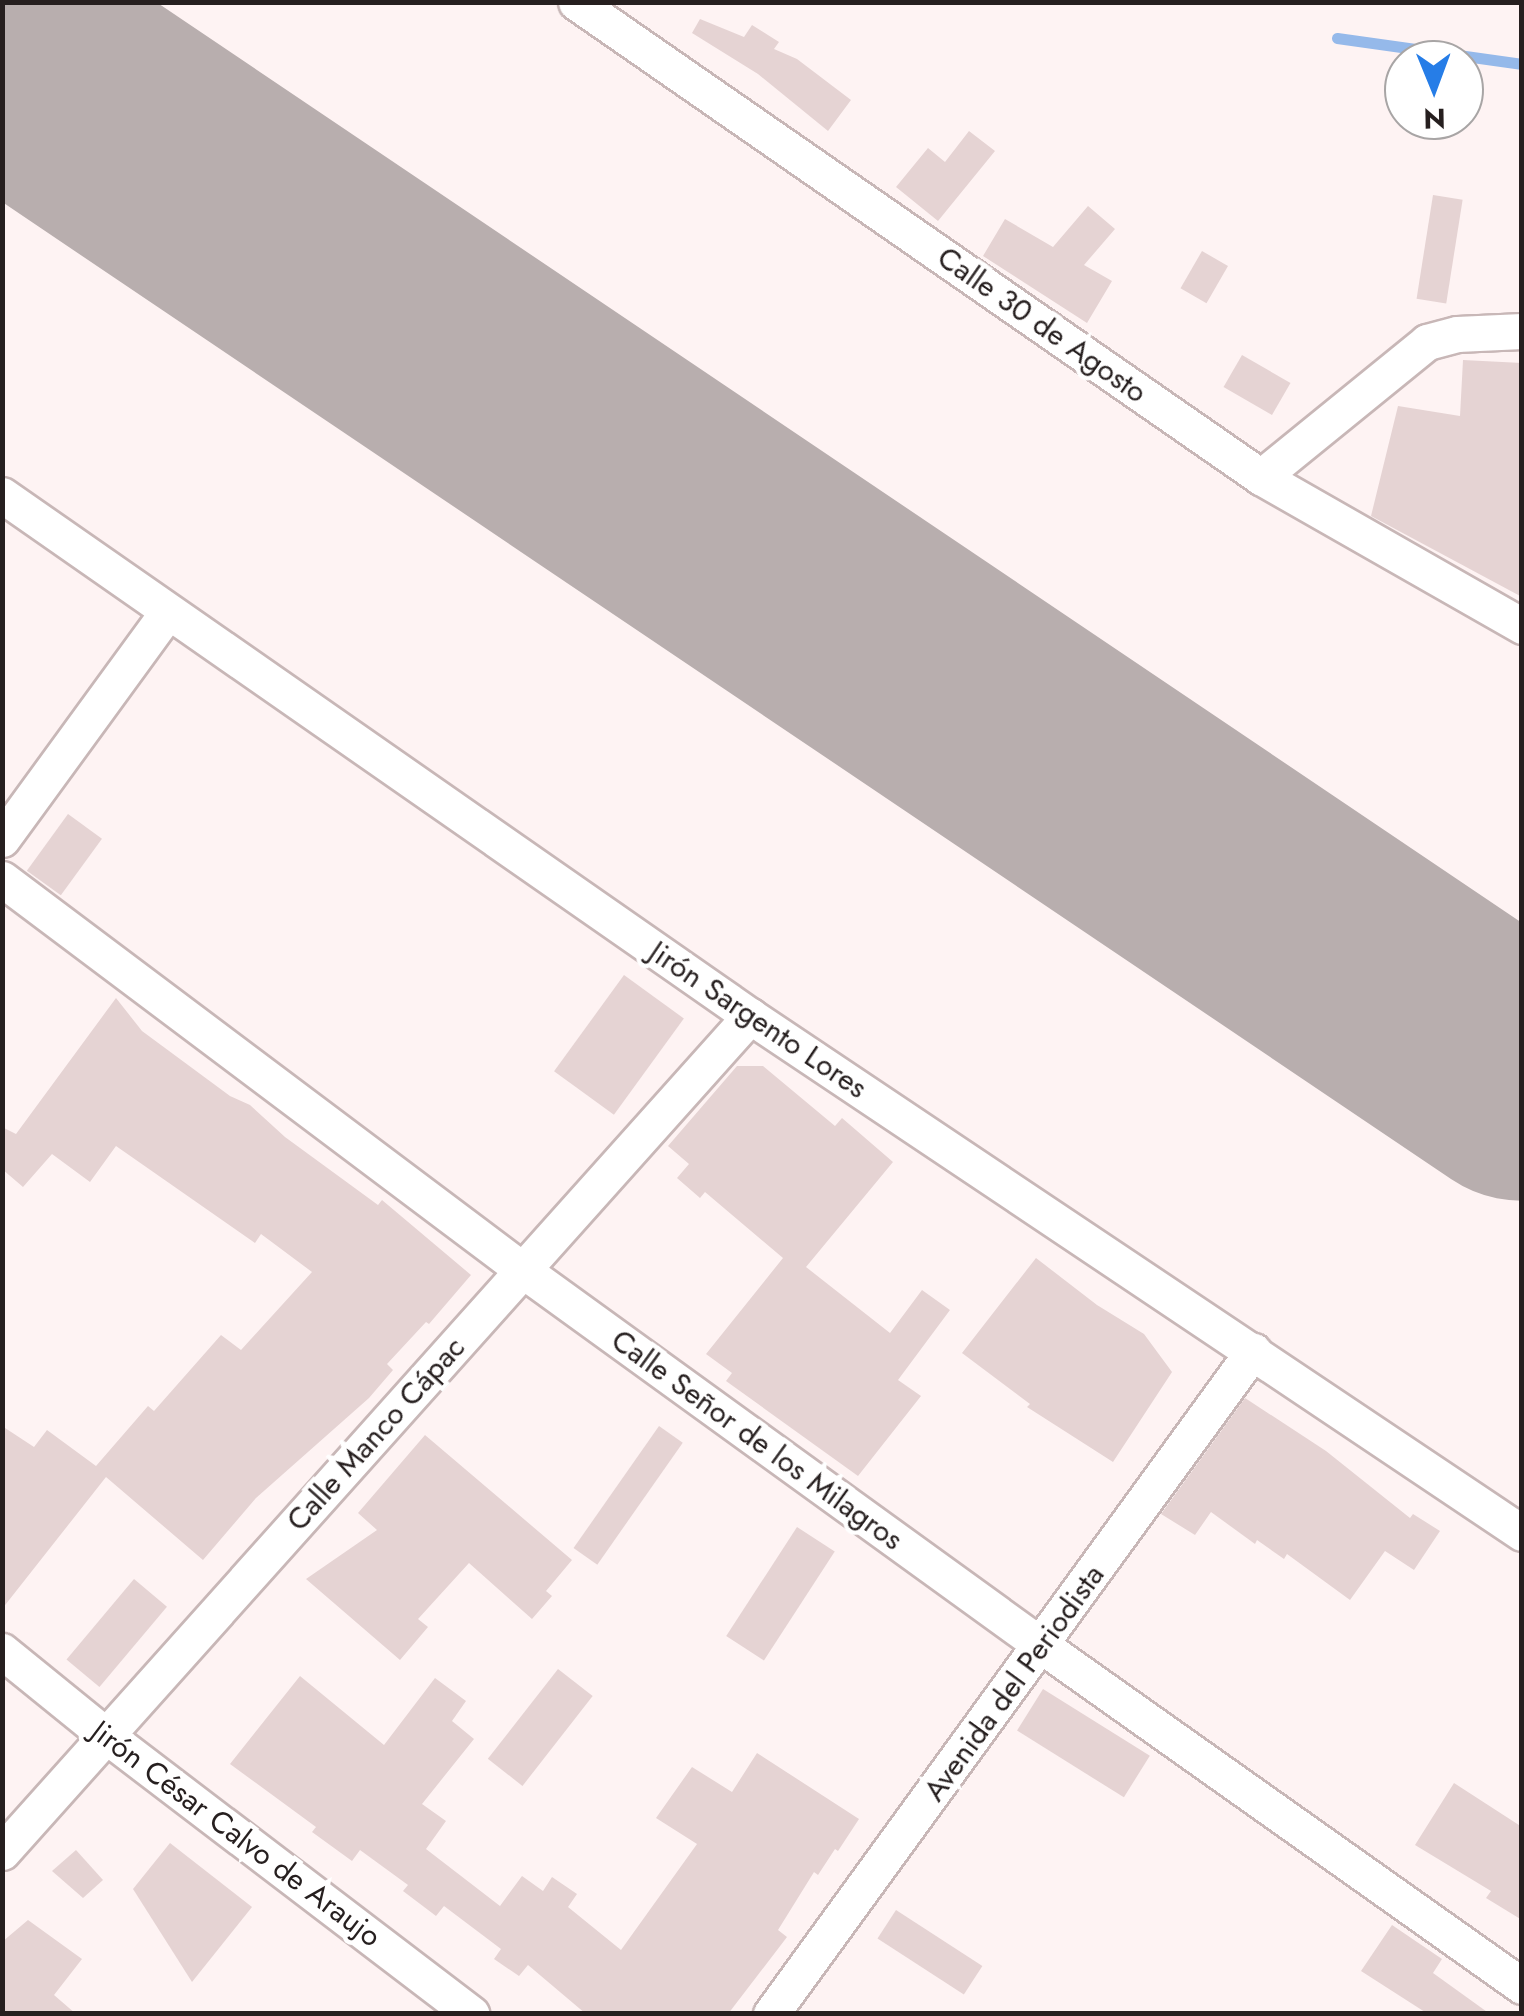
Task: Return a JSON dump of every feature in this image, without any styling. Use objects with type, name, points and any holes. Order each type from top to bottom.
[{"type":"street","name":"Calle 30 de Agosto","points":[[576,2],[1261,477],[1522,626]]},
{"type":"street","points":[[1261,477],[1427,342],[1457,334],[1522,331]]},
{"type":"street","name":"Jirón Sargento Lores","points":[[2,494],[167,613],[750,1016],[1522,1534]]},
{"type":"street","points":[[2,839],[167,613]]},
{"type":"street","name":"Calle Señor de los Milagros","points":[[2,879],[524,1271],[1042,1646],[1522,1986]]},
{"type":"street","name":"Calle Manco Cápac","points":[[2,1852],[750,1016]]},
{"type":"street","name":"Avenida del Periodista","points":[[771,2014],[1254,1351]]},
{"type":"street","name":"Jirón César Calvo de Araujo","points":[[2,1651],[104,1734],[471,2014]]},
{"type":"building","points":[[700,19],[744,37],[752,25],[779,42],[774,49],[797,59],[851,100],[828,131],[758,74],[692,33]]},
{"type":"building","points":[[969,131],[995,151],[938,221],[896,187],[928,148],[945,162]]},
{"type":"building","points":[[1433,195],[1463,200],[1446,303],[1417,299]]},
{"type":"building","points":[[1088,206],[1115,229],[1084,265],[1112,281],[1087,323],[983,256],[1005,219],[1053,247]]},
{"type":"building","points":[[1202,251],[1228,266],[1206,303],[1180,288]]},
{"type":"building","points":[[1242,355],[1290,383],[1272,415],[1224,387]]},
{"type":"building","points":[[1463,360],[1522,363],[1522,597],[1371,516],[1398,406],[1460,416]]},
{"type":"building","points":[[68,814],[102,839],[61,895],[27,871]]},
{"type":"building","points":[[624,975],[684,1018],[614,1115],[554,1071]]},
{"type":"building","points":[[116,998],[142,1031],[230,1096],[250,1105],[285,1137],[378,1205],[382,1200],[471,1275],[429,1324],[426,1322],[387,1364],[393,1370],[369,1398],[256,1498],[203,1560],[106,1477],[2,1609],[2,1426],[34,1447],[47,1430],[96,1466],[148,1406],[154,1411],[221,1335],[241,1350],[312,1272],[261,1234],[255,1243],[116,1146],[90,1182],[52,1154],[23,1187],[2,1169],[2,1127],[16,1134]]},
{"type":"building","points":[[737,1066],[763,1066],[835,1126],[842,1118],[893,1162],[806,1267],[890,1333],[922,1290],[950,1310],[898,1380],[921,1396],[858,1476],[726,1381],[732,1373],[706,1354],[783,1258],[705,1192],[700,1198],[677,1178],[689,1164],[668,1146]]},
{"type":"building","points":[[1036,1258],[1097,1305],[1144,1334],[1172,1372],[1113,1462],[1027,1407],[1030,1404],[962,1353]]},
{"type":"building","points":[[1245,1398],[1326,1451],[1410,1518],[1413,1514],[1440,1531],[1414,1570],[1385,1551],[1350,1600],[1287,1554],[1284,1559],[1257,1540],[1255,1544],[1211,1512],[1195,1535],[1161,1514]]},
{"type":"building","points":[[659,1426],[683,1443],[597,1565],[574,1548]]},
{"type":"building","points":[[425,1435],[572,1560],[546,1591],[552,1596],[532,1619],[469,1563],[418,1619],[428,1627],[400,1660],[306,1579],[377,1530],[358,1513]]},
{"type":"building","points":[[797,1527],[835,1552],[764,1661],[726,1636]]},
{"type":"building","points":[[134,1579],[167,1607],[99,1687],[67,1659]]},
{"type":"building","points":[[558,1669],[593,1696],[522,1786],[488,1759]]},
{"type":"building","points":[[300,1676],[384,1745],[435,1678],[466,1701],[452,1721],[474,1739],[422,1804],[446,1821],[426,1849],[500,1906],[522,1876],[543,1891],[552,1877],[577,1894],[568,1907],[621,1950],[697,1844],[656,1818],[692,1767],[732,1792],[757,1753],[859,1819],[818,1875],[814,1872],[778,1930],[787,1937],[728,2014],[586,2014],[528,1965],[519,1976],[494,1959],[501,1949],[444,1906],[436,1916],[403,1891],[408,1885],[360,1850],[352,1861],[312,1832],[316,1827],[230,1764]]},
{"type":"building","points":[[1043,1689],[1150,1756],[1124,1797],[1017,1731]]},
{"type":"building","points":[[1454,1783],[1522,1827],[1522,1920],[1486,1898],[1491,1891],[1415,1845]]},
{"type":"building","points":[[170,1843],[252,1907],[192,1982],[133,1889]]},
{"type":"building","points":[[76,1850],[103,1880],[83,1898],[52,1871]]},
{"type":"building","points":[[896,1910],[982,1966],[964,1995],[877,1939]]},
{"type":"building","points":[[28,1920],[82,1959],[54,1995],[76,2014],[2,2014],[2,1942]]},
{"type":"building","points":[[1392,1925],[1442,1959],[1433,1973],[1490,2014],[1428,2014],[1361,1971]]},
{"type":"waterway","points":[[1337,38],[1522,64]]},
{"type":"runway","points":[[2,50],[1522,1075]]}]
